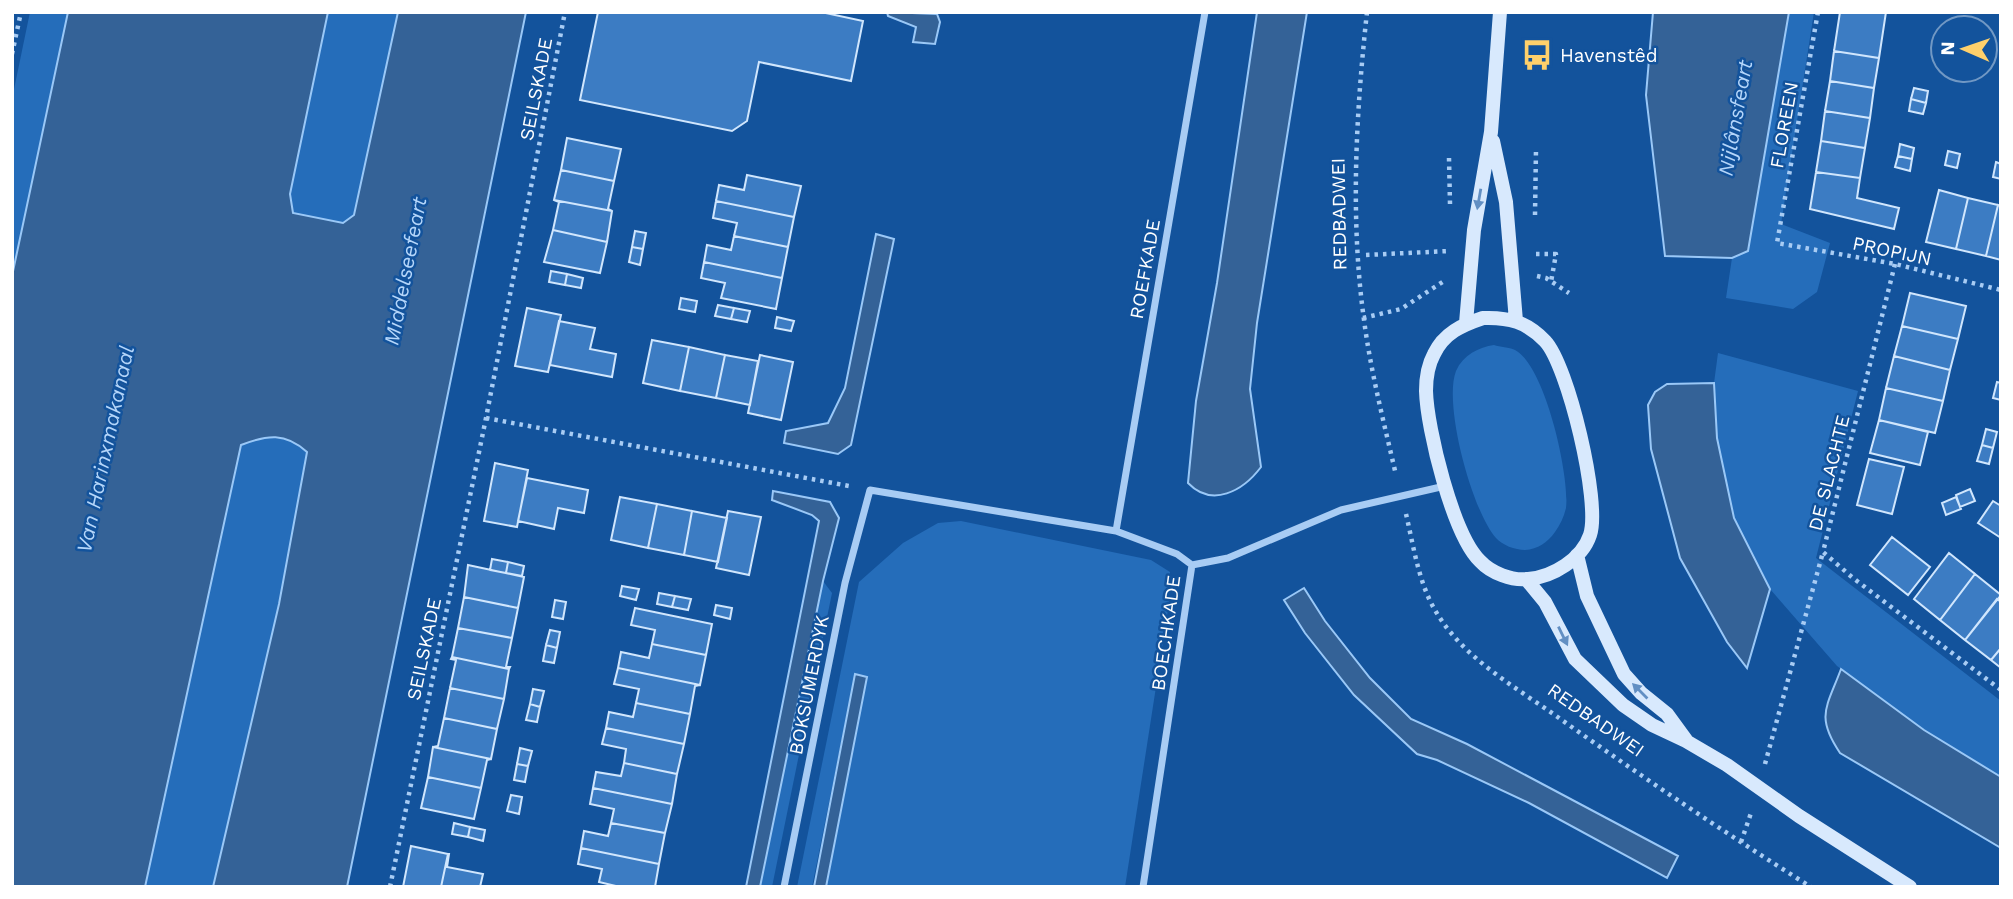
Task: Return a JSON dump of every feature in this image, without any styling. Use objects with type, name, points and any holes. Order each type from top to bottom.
[{"type":"street","name":"ROEFKADE","points":[[1116,531],[1205,12]]},
{"type":"street","points":[[1466,323],[1474,230],[1492,132],[1500,12]]},
{"type":"street","points":[[1492,132],[1506,202],[1516,321]]},
{"type":"street","points":[[1492,318],[1516,321],[1531,328],[1548,344],[1561,368],[1590,480],[1594,512],[1590,536],[1577,555],[1559,570],[1527,579],[1494,573],[1479,561],[1467,544],[1446,486],[1430,424],[1426,391],[1428,368],[1440,344],[1455,329],[1466,323],[1492,318]]},
{"type":"street","name":"BOECHKADE","points":[[1143,887],[1192,565],[1228,558],[1341,510],[1446,486]]},
{"type":"street","points":[[870,490],[1116,531],[1177,554],[1192,565]]},
{"type":"street","name":"BOKSUMERDYK","points":[[784,887],[845,583],[870,490]]},
{"type":"street","name":"REDBADWEI","points":[[1577,555],[1587,596],[1625,674],[1641,693],[1667,714],[1686,741]]},
{"type":"street","name":"REDBADWEI","points":[[1527,579],[1545,601],[1575,659],[1623,705],[1652,725],[1686,741],[1910,887]]},
{"type":"path","points":[[12,54],[21,12]]},
{"type":"path","name":"SEILSKADE","points":[[390,887],[486,418],[565,12]]},
{"type":"path","name":"REDBADWEI","points":[[1367,12],[1356,177],[1357,255],[1371,369],[1401,495]]},
{"type":"path","name":"FLOREEN","points":[[1777,243],[1818,12]]},
{"type":"path","points":[[1535,223],[1536,149]]},
{"type":"path","name":"PROPIJN","points":[[1777,243],[1895,264],[2001,290]]},
{"type":"path","points":[[1366,255],[1451,251]]},
{"type":"path","points":[[1556,254],[1551,282],[1569,293]]},
{"type":"path","name":"DE SLACHTE","points":[[1895,264],[1824,552],[1853,578],[2001,690]]},
{"type":"path","points":[[486,418],[870,490]]},
{"type":"path","name":"REDBADWEI","points":[[1412,539],[1423,585],[1437,614],[1454,637],[1481,662],[1596,745],[1811,887]]},
{"type":"path","points":[[1741,842],[1759,788],[1824,552]]},
{"type":"shaded area","points":[[30,12],[68,12],[12,276],[12,99]]},
{"type":"shaded area","points":[[328,12],[398,12],[354,216],[343,223],[293,213],[290,194]]},
{"type":"shaded area","points":[[1789,12],[1814,12],[1781,224],[1830,243],[1817,292],[1793,309],[1726,298],[1732,258],[1748,251]]},
{"type":"shaded area","points":[[1494,345],[1515,350],[1526,360],[1536,377],[1553,423],[1564,472],[1566,508],[1562,521],[1549,539],[1538,547],[1525,550],[1502,543],[1487,524],[1469,482],[1453,407],[1456,371],[1463,360],[1472,353]]},
{"type":"shaded area","points":[[1718,353],[1858,391],[1816,558],[2001,701],[2001,777],[1924,730],[1837,666],[1770,589],[1734,518],[1717,438],[1714,383]]},
{"type":"shaded area","points":[[264,437],[292,440],[307,452],[279,604],[213,887],[145,887],[241,445]]},
{"type":"shaded area","points":[[961,521],[1151,560],[1170,572],[1169,603],[1125,887],[826,887],[867,677],[855,674],[812,887],[797,887],[859,582],[903,543],[938,523]]},
{"type":"shaded area","points":[[823,581],[832,593],[772,887],[760,887]]},
{"type":"water","points":[[68,12],[328,12],[290,194],[293,213],[343,223],[354,215],[398,12],[526,12],[347,887],[213,887],[279,604],[307,452],[291,441],[276,437],[241,445],[145,887],[12,887],[12,276]]},
{"type":"water","points":[[887,12],[937,14],[940,22],[935,44],[913,42],[916,27],[888,16]]},
{"type":"water","points":[[1257,12],[1307,12],[1257,323],[1250,389],[1261,467],[1254,476],[1236,489],[1217,495],[1197,490],[1188,483],[1196,401],[1217,283]]},
{"type":"water","name":"Nijlânsfeart","points":[[1653,12],[1789,12],[1748,251],[1732,258],[1665,256],[1646,95]]},
{"type":"water","points":[[876,234],[894,239],[851,445],[838,454],[784,443],[786,431],[828,423],[845,388]]},
{"type":"water","points":[[1714,383],[1717,438],[1734,518],[1770,589],[1747,668],[1727,642],[1680,558],[1651,449],[1648,405],[1655,392],[1667,384]]},
{"type":"water","points":[[773,491],[830,502],[839,518],[823,581],[760,887],[746,887],[819,521],[812,515],[772,500]]},
{"type":"water","points":[[1304,588],[1325,621],[1370,678],[1411,719],[1467,744],[1678,856],[1667,878],[1529,803],[1437,760],[1417,754],[1354,695],[1305,633],[1284,600]]},
{"type":"water","points":[[1841,669],[1924,730],[2001,777],[2001,848],[1840,753],[1828,730],[1826,711]]},
{"type":"water","points":[[855,674],[867,677],[826,887],[814,887]]},
{"type":"building","points":[[598,12],[821,12],[863,21],[851,81],[759,62],[747,121],[732,131],[580,100]]},
{"type":"building","points":[[1840,12],[1886,12],[1879,58],[1834,51]]},
{"type":"building","points":[[1834,51],[1879,58],[1874,88],[1830,81]]},
{"type":"building","points":[[1830,81],[1874,88],[1870,118],[1825,111]]},
{"type":"building","points":[[1914,88],[1928,91],[1926,103],[1911,99]]},
{"type":"building","points":[[1911,99],[1926,103],[1923,114],[1909,111]]},
{"type":"building","points":[[1825,111],[1870,118],[1865,148],[1821,141]]},
{"type":"building","points":[[567,138],[621,149],[614,181],[561,170]]},
{"type":"building","points":[[1821,141],[1865,148],[1860,178],[1816,172]]},
{"type":"building","points":[[1900,144],[1914,148],[1912,159],[1898,156]]},
{"type":"building","points":[[1948,151],[1960,154],[1957,168],[1945,165]]},
{"type":"building","points":[[1898,156],[1912,159],[1910,171],[1895,167]]},
{"type":"building","points":[[1996,162],[2001,164],[2001,179],[1993,177]]},
{"type":"building","points":[[561,170],[614,181],[608,209],[612,211],[554,200]]},
{"type":"building","points":[[1816,172],[1860,178],[1857,198],[1899,208],[1894,229],[1810,209]]},
{"type":"building","points":[[747,175],[801,186],[794,217],[716,201],[719,185],[744,190]]},
{"type":"building","points":[[1939,190],[1968,198],[1956,249],[1926,242]]},
{"type":"building","points":[[1968,198],[1998,205],[1986,256],[1956,249]]},
{"type":"building","points":[[554,200],[612,211],[607,242],[553,230],[559,202]]},
{"type":"building","points":[[716,201],[794,217],[788,247],[734,236],[737,223],[713,218]]},
{"type":"building","points":[[1998,205],[2001,206],[2001,260],[1986,256]]},
{"type":"building","points":[[553,230],[607,242],[600,273],[544,262]]},
{"type":"building","points":[[635,231],[646,233],[643,249],[632,247]]},
{"type":"building","points":[[734,236],[788,247],[782,278],[704,262],[707,245],[731,250]]},
{"type":"building","points":[[632,247],[643,249],[640,265],[629,262]]},
{"type":"building","points":[[704,262],[782,278],[776,309],[721,298],[725,283],[701,278]]},
{"type":"building","points":[[551,271],[567,274],[565,285],[549,282]]},
{"type":"building","points":[[567,274],[583,278],[581,288],[565,285]]},
{"type":"building","points":[[1910,293],[1966,306],[1958,339],[1902,326]]},
{"type":"building","points":[[681,298],[697,301],[695,312],[679,309]]},
{"type":"building","points":[[718,305],[734,308],[731,319],[715,316]]},
{"type":"building","points":[[527,308],[561,315],[548,372],[515,366]]},
{"type":"building","points":[[734,308],[750,311],[747,322],[731,319]]},
{"type":"building","points":[[777,317],[794,321],[791,331],[775,328]]},
{"type":"building","points":[[559,321],[595,328],[590,349],[616,354],[612,377],[550,365]]},
{"type":"building","points":[[1902,326],[1958,339],[1950,370],[1894,356]]},
{"type":"building","points":[[652,340],[689,347],[680,391],[643,383]]},
{"type":"building","points":[[689,347],[725,355],[716,398],[680,391]]},
{"type":"building","points":[[725,355],[758,361],[750,405],[716,398]]},
{"type":"building","points":[[760,355],[793,362],[781,420],[748,413]]},
{"type":"building","points":[[1894,356],[1950,370],[1943,401],[1886,388]]},
{"type":"building","points":[[1997,382],[2001,383],[2001,400],[1993,398]]},
{"type":"building","points":[[1886,388],[1943,401],[1935,433],[1879,420]]},
{"type":"building","points":[[1879,420],[1928,432],[1920,465],[1870,453]]},
{"type":"building","points":[[1986,429],[1997,432],[1993,448],[1982,445]]},
{"type":"building","points":[[1982,445],[1993,448],[1989,464],[1977,461]]},
{"type":"building","points":[[1869,459],[1904,467],[1892,514],[1857,505]]},
{"type":"building","points":[[495,463],[528,470],[517,527],[484,521]]},
{"type":"building","points":[[527,478],[588,490],[584,513],[558,508],[554,529],[518,521]]},
{"type":"building","points":[[1970,489],[1975,501],[1960,507],[1956,495]]},
{"type":"building","points":[[620,497],[657,504],[648,548],[611,540]]},
{"type":"building","points":[[1956,497],[1961,509],[1946,515],[1942,503]]},
{"type":"building","points":[[1993,501],[2001,506],[2001,538],[1978,523]]},
{"type":"building","points":[[657,504],[692,511],[684,555],[648,548]]},
{"type":"building","points":[[692,511],[727,518],[718,562],[684,555]]},
{"type":"building","points":[[728,511],[761,517],[749,575],[716,568]]},
{"type":"building","points":[[1892,537],[1930,567],[1908,595],[1870,565]]},
{"type":"building","points":[[1949,553],[1975,574],[1940,620],[1914,599]]},
{"type":"building","points":[[492,559],[508,562],[506,573],[490,570]]},
{"type":"building","points":[[508,562],[524,566],[522,576],[506,573]]},
{"type":"building","points":[[468,565],[524,577],[518,608],[464,597]]},
{"type":"building","points":[[1975,574],[2001,595],[1965,640],[1940,620]]},
{"type":"building","points":[[622,586],[639,589],[636,600],[620,596]]},
{"type":"building","points":[[659,593],[675,596],[672,607],[657,604]]},
{"type":"building","points":[[675,596],[691,599],[688,610],[672,607]]},
{"type":"building","points":[[464,597],[518,608],[512,638],[458,628]]},
{"type":"building","points":[[1997,599],[2001,602],[2001,648],[1991,660],[1965,640]]},
{"type":"building","points":[[555,600],[566,602],[563,619],[552,617]]},
{"type":"building","points":[[716,605],[732,608],[730,619],[714,615]]},
{"type":"building","points":[[635,608],[712,624],[706,655],[652,644],[655,630],[631,625]]},
{"type":"building","points":[[458,628],[512,638],[506,667],[510,667],[509,669],[452,657]]},
{"type":"building","points":[[550,630],[560,632],[557,648],[546,645]]},
{"type":"building","points":[[652,644],[706,655],[700,685],[618,668],[621,652],[649,658]]},
{"type":"building","points":[[546,645],[557,648],[554,663],[543,661]]},
{"type":"building","points":[[2001,648],[2001,668],[1991,660]]},
{"type":"building","points":[[452,657],[509,669],[504,699],[450,688],[456,660],[451,659]]},
{"type":"building","points":[[618,668],[700,685],[695,686],[690,714],[636,703],[639,689],[614,684]]},
{"type":"building","points":[[450,688],[504,699],[497,729],[444,718]]},
{"type":"building","points":[[533,689],[544,691],[540,707],[530,704]]},
{"type":"building","points":[[636,703],[690,714],[684,744],[606,728],[609,712],[633,717]]},
{"type":"building","points":[[530,704],[540,707],[537,722],[526,720]]},
{"type":"building","points":[[444,718],[497,729],[491,759],[433,747],[438,746]]},
{"type":"building","points":[[606,728],[684,744],[677,774],[624,763],[626,749],[602,744]]},
{"type":"building","points":[[433,747],[491,759],[487,760],[481,788],[428,777]]},
{"type":"building","points":[[520,748],[532,751],[528,766],[517,764]]},
{"type":"building","points":[[624,763],[677,774],[672,804],[593,788],[596,772],[621,776]]},
{"type":"building","points":[[517,764],[528,766],[525,782],[514,780]]},
{"type":"building","points":[[428,777],[481,788],[474,819],[421,808]]},
{"type":"building","points":[[593,788],[672,804],[665,833],[611,823],[614,809],[590,804]]},
{"type":"building","points":[[511,795],[522,797],[519,814],[507,811]]},
{"type":"building","points":[[454,823],[470,827],[468,837],[452,834]]},
{"type":"building","points":[[611,823],[665,833],[659,864],[581,848],[584,831],[608,836]]},
{"type":"building","points":[[470,827],[485,830],[483,841],[468,837]]},
{"type":"building","points":[[411,846],[448,854],[441,887],[403,887]]},
{"type":"building","points":[[581,848],[659,864],[655,887],[620,887],[599,882],[602,869],[578,864]]},
{"type":"building","points":[[448,854],[447,867],[483,874],[480,887],[441,887]]},
{"type":"place","name":"Havenstêd","points":[[1537,55]]},
{"type":"water label","name":"Middelseefeart","points":[[405,271]]},
{"type":"water label","name":"Van Harinxmakanaal","points":[[105,449]]}]
